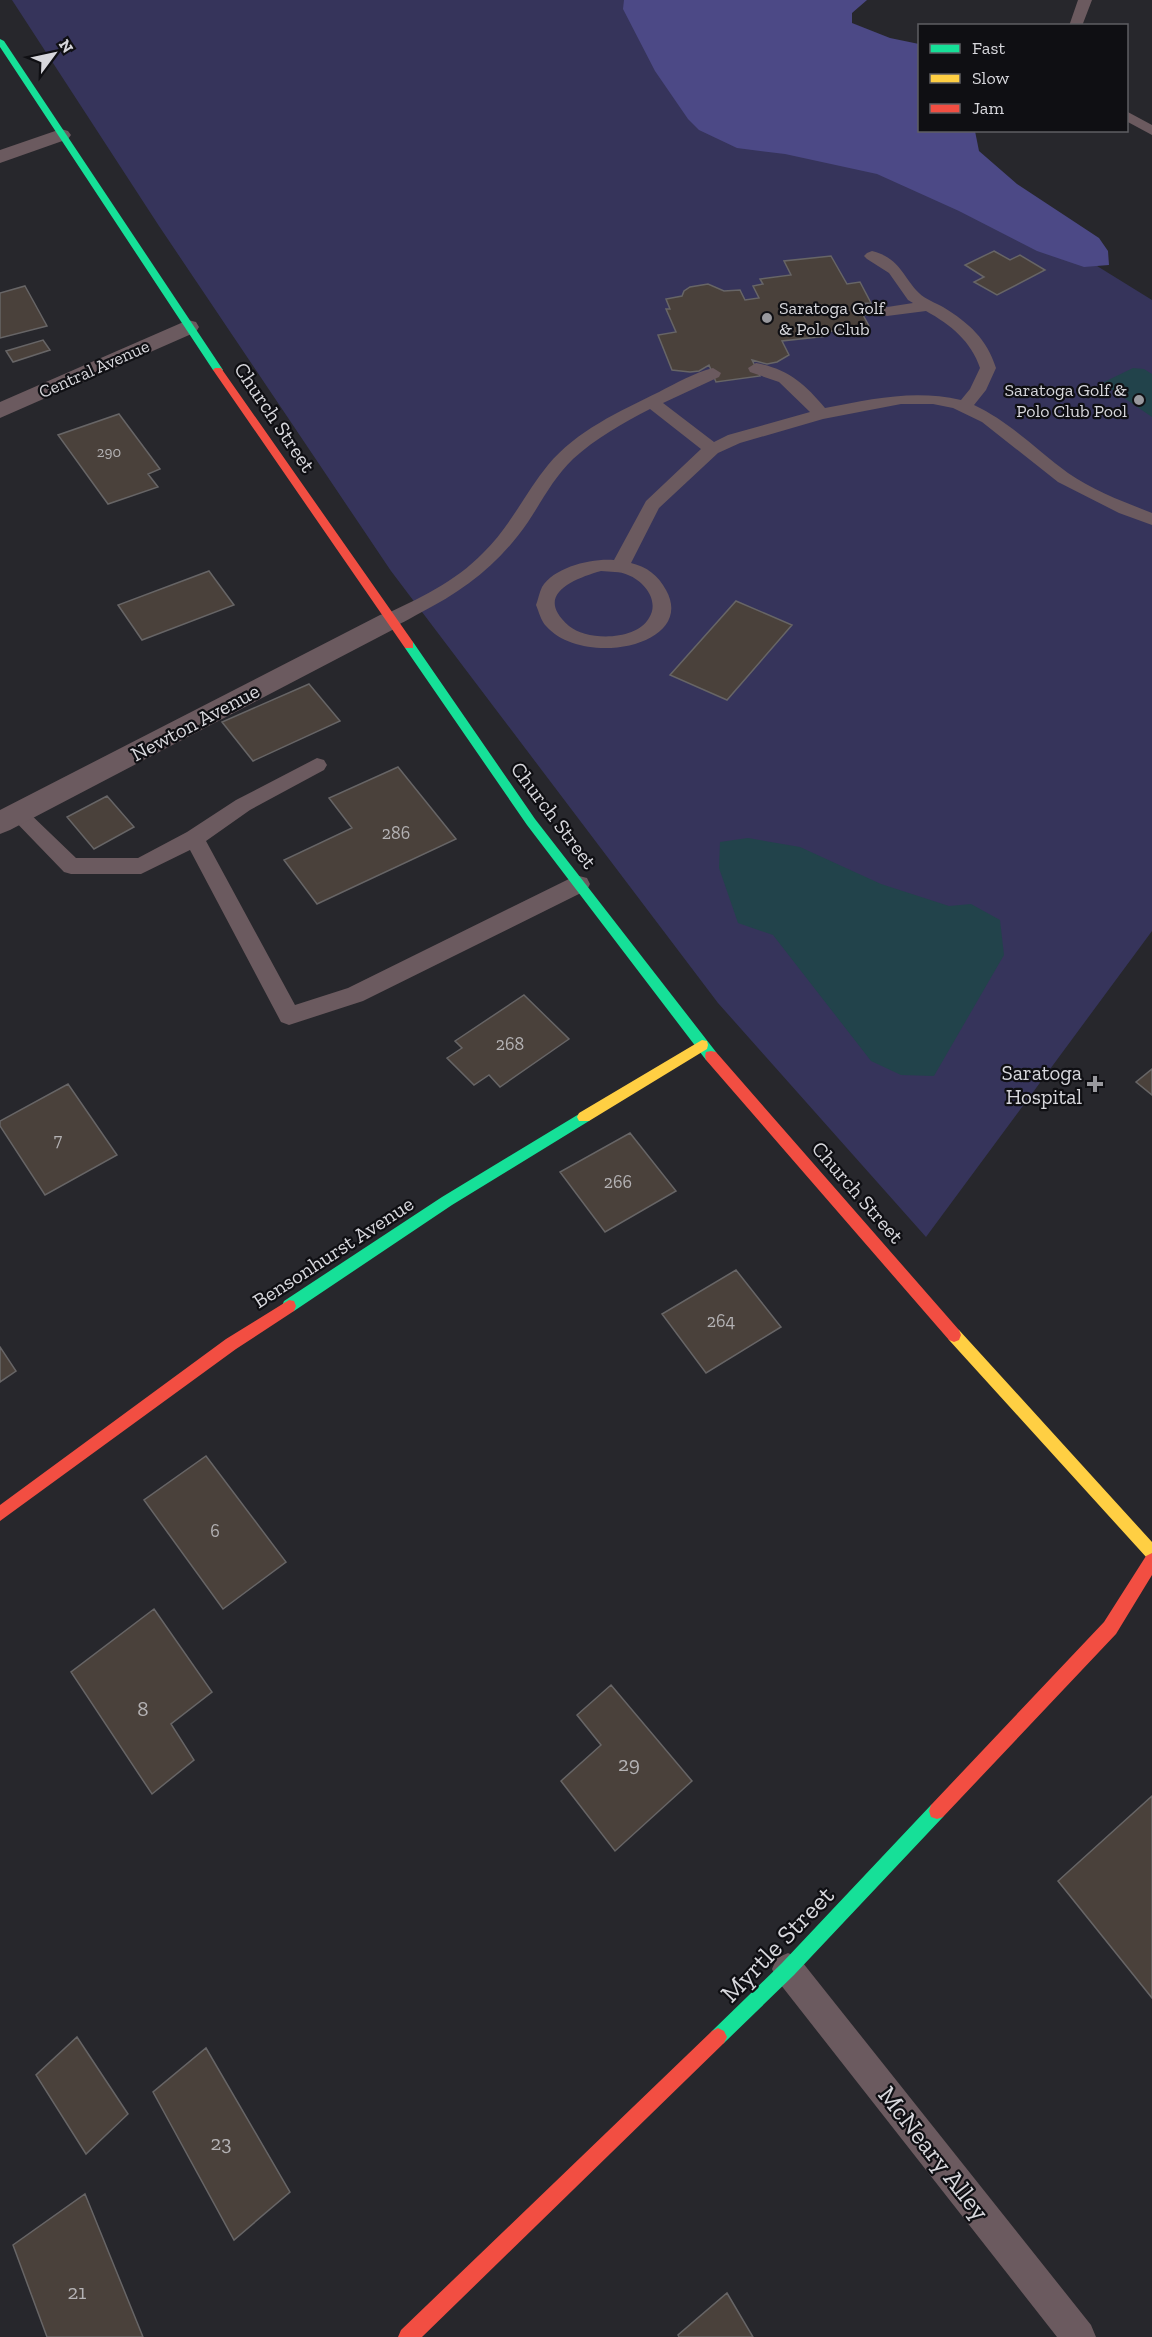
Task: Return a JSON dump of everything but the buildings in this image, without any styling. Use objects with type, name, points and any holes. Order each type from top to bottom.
[{"type":"main road","name":"Church Street","points":[[0,41],[188,327],[389,621],[531,822],[702,1045],[1029,1420],[1152,1553]]},
{"type":"main road","name":"Bensonhurst Avenue","points":[[0,1514],[231,1344],[447,1201],[702,1045]]},
{"type":"main road","name":"Myrtle Street","points":[[408,2337],[789,1969],[1110,1628],[1152,1561]]},
{"type":"street","points":[[0,157],[61,135]]},
{"type":"street","name":"Central Avenue","points":[[0,411],[188,327]]},
{"type":"street","name":"Newton Avenue","points":[[9,819],[389,621]]},
{"type":"lane","points":[[1076,24],[1084,0]]},
{"type":"lane","points":[[1128,116],[1152,131]]},
{"type":"lane","points":[[872,256],[895,270],[914,297],[940,312],[982,349],[988,368],[978,390],[964,407]]},
{"type":"lane","points":[[887,312],[927,306]]},
{"type":"lane","points":[[756,368],[773,370],[791,381],[821,414]]},
{"type":"lane","points":[[389,621],[441,597],[472,576],[515,527],[546,478],[566,456],[595,433],[713,374]]},
{"type":"lane","points":[[620,566],[652,505],[712,449],[734,439],[821,414],[901,399],[933,399],[964,407],[988,417],[1064,478],[1125,509],[1152,519]]},
{"type":"lane","points":[[652,403],[712,449]]},
{"type":"lane","points":[[600,565],[620,566],[638,572],[653,582],[661,595],[663,608],[658,621],[646,633],[629,640],[598,643],[568,636],[554,626],[546,612],[545,599],[551,586],[563,575],[580,568],[600,565]]},
{"type":"lane","points":[[9,819],[71,866],[141,866],[194,838],[243,805],[317,765]]},
{"type":"lane","points":[[194,838],[289,1016],[356,995],[579,884]]},
{"type":"lane","name":"McNeary Alley","points":[[789,1969],[1079,2337]]},
{"type":"shaded area","name":"Saratoga Golf & Polo Club","points":[[12,0],[766,0],[895,141],[1152,300],[1152,931],[926,1237],[718,1003],[391,571],[159,226]]},
{"type":"shaded area","points":[[624,0],[867,0],[852,13],[852,23],[890,38],[918,44],[918,132],[975,132],[979,151],[1017,184],[1099,238],[1108,251],[1109,265],[1084,267],[1037,251],[959,211],[877,174],[785,154],[737,148],[699,130],[688,119],[655,71],[623,9]]},
{"type":"water","name":"Saratoga Golf & Polo Club Pool","points":[[1133,368],[1144,369],[1152,374],[1152,417],[1102,383]]},
{"type":"water","points":[[748,838],[800,847],[881,884],[949,906],[971,904],[1000,920],[1004,955],[934,1076],[901,1075],[871,1061],[773,935],[738,923],[719,868],[720,842]]},
{"type":"traffic: fast","points":[[0,41],[218,370]]},
{"type":"traffic: fast","points":[[409,645],[531,822],[711,1056]]},
{"type":"traffic: fast","points":[[289,1306],[447,1201],[584,1117]]},
{"type":"traffic: fast","points":[[718,2037],[788,1969],[937,1811]]},
{"type":"traffic: slow","points":[[584,1117],[702,1045]]},
{"type":"traffic: slow","points":[[954,1335],[1152,1553]]},
{"type":"traffic: jam","points":[[218,370],[409,645]]},
{"type":"traffic: jam","points":[[711,1056],[954,1335]]},
{"type":"traffic: jam","points":[[0,1514],[231,1344],[289,1306]]},
{"type":"traffic: jam","points":[[937,1811],[1110,1628],[1152,1561]]},
{"type":"traffic: jam","points":[[408,2337],[718,2037]]},
{"type":"place","name":"Saratoga Golf & Polo Club","points":[[767,318]]},
{"type":"place","name":"Saratoga Golf & Polo Club Pool","points":[[1139,400]]},
{"type":"place","name":"Saratoga Hospital","points":[[1095,1084]]}]
